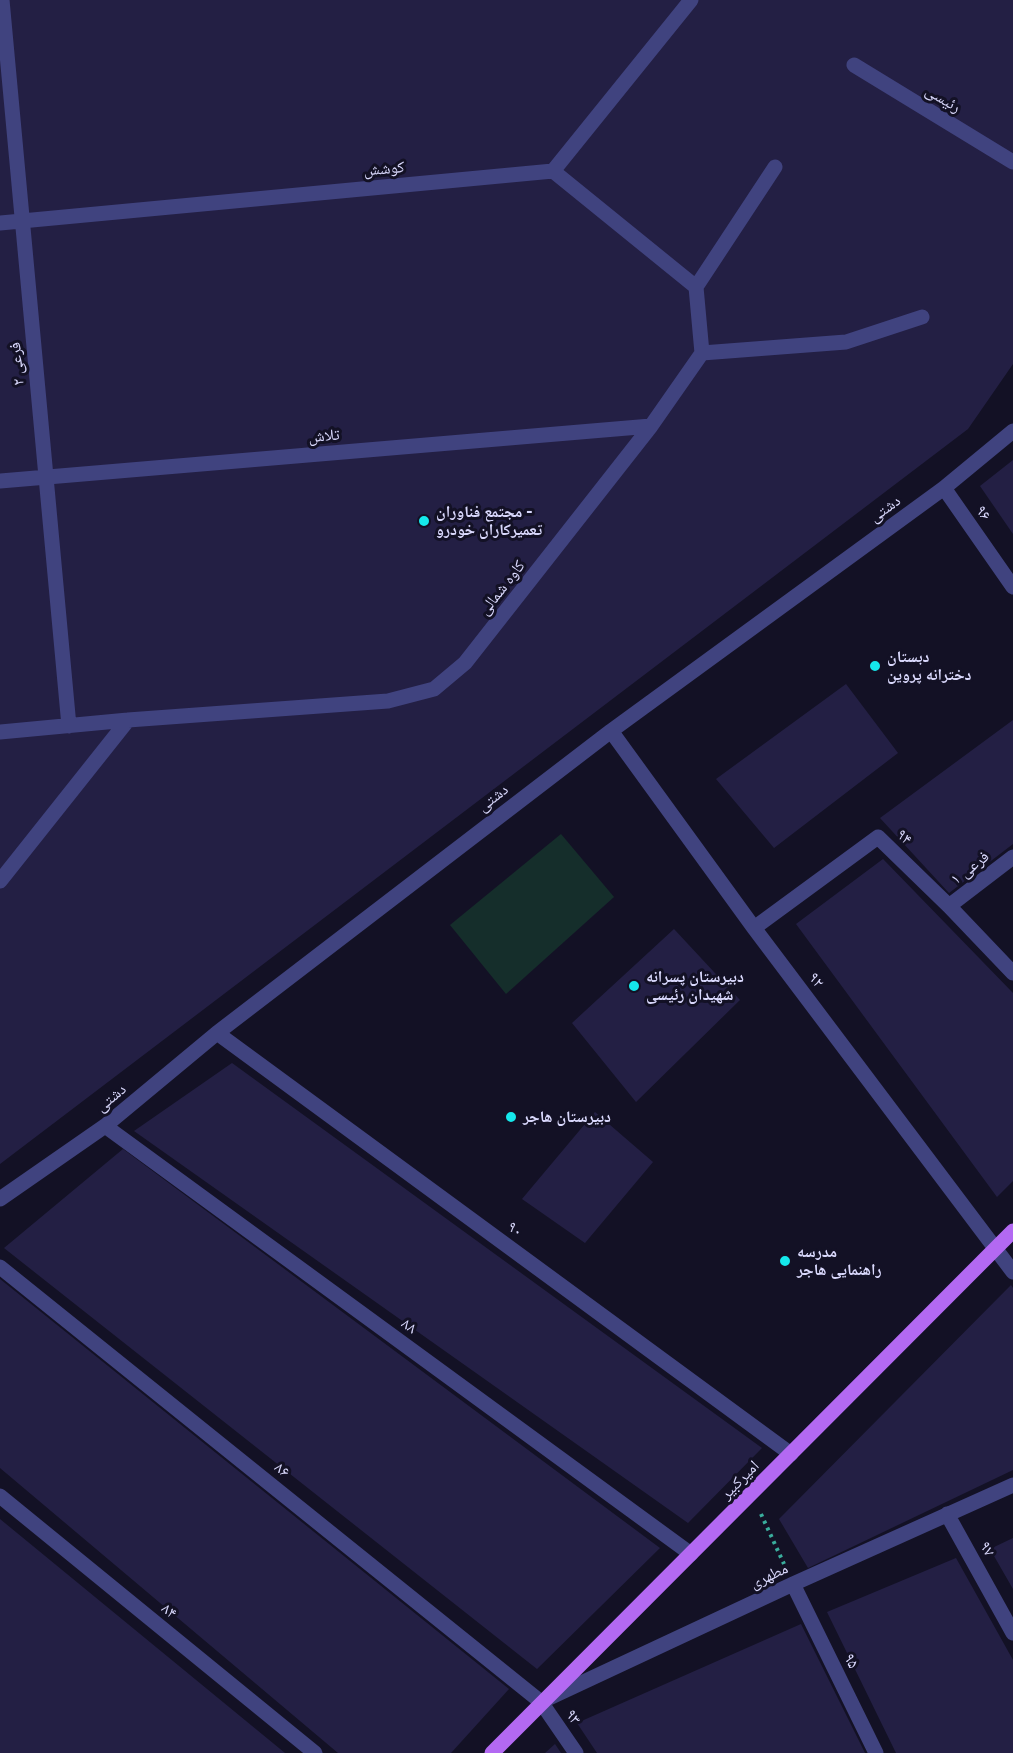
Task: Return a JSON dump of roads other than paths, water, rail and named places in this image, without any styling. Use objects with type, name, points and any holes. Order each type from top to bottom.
[{"type":"main road","name":"امیرکبیر","points":[[492,1753],[1013,1231]]},
{"type":"street","name":"فرعی ۲","points":[[2,0],[69,726]]},
{"type":"street","points":[[691,0],[552,171],[696,287]]},
{"type":"street","name":"رئیسی","points":[[854,65],[1013,162]]},
{"type":"street","points":[[775,167],[696,287],[702,353],[846,342],[922,317]]},
{"type":"street","name":"کوشش","points":[[0,223],[552,171]]},
{"type":"street","name":"کاوه شمالی","points":[[0,732],[388,701],[434,689],[465,663],[651,426],[702,353]]},
{"type":"street","name":"تلاش","points":[[0,481],[651,426]]},
{"type":"street","name":"دشتی","points":[[0,1199],[105,1126],[217,1033],[610,731],[944,488],[1013,431]]},
{"type":"street","name":"۹۶","points":[[944,488],[1011,581]]},
{"type":"street","points":[[0,881],[128,720]]},
{"type":"street","name":"۹۲","points":[[610,731],[754,928],[1013,1272]]},
{"type":"street","name":"۹۴","points":[[754,928],[878,837],[1013,973]]},
{"type":"street","name":"فرعی ۱","points":[[949,906],[1013,857]]},
{"type":"street","name":"۹۰","points":[[217,1033],[791,1454]]},
{"type":"street","name":"۸۸","points":[[105,1126],[691,1554]]},
{"type":"street","name":"۸۶","points":[[0,1267],[541,1702]]},
{"type":"street","name":"مطهری","points":[[541,1702],[793,1584],[1013,1485]]},
{"type":"street","name":"۸۴","points":[[0,1496],[315,1753]]},
{"type":"street","name":"۹۷","points":[[947,1515],[1013,1633]]},
{"type":"street","name":"۹۵","points":[[793,1584],[876,1753]]},
{"type":"street","name":"۹۳","points":[[541,1702],[576,1753]]},
{"type":"place","name":"مجتمع فناوران - تعمیرکاران خودرو","points":[[424,521]]},
{"type":"place","name":"دبستان دخترانه پروین","points":[[875,666]]},
{"type":"place","name":"دبیرستان پسرانه شهیدان رئیسی","points":[[634,986]]},
{"type":"place","name":"دبیرستان هاجر","points":[[511,1117]]},
{"type":"place","name":"مدرسه راهنمایی هاجر","points":[[785,1261]]}]
